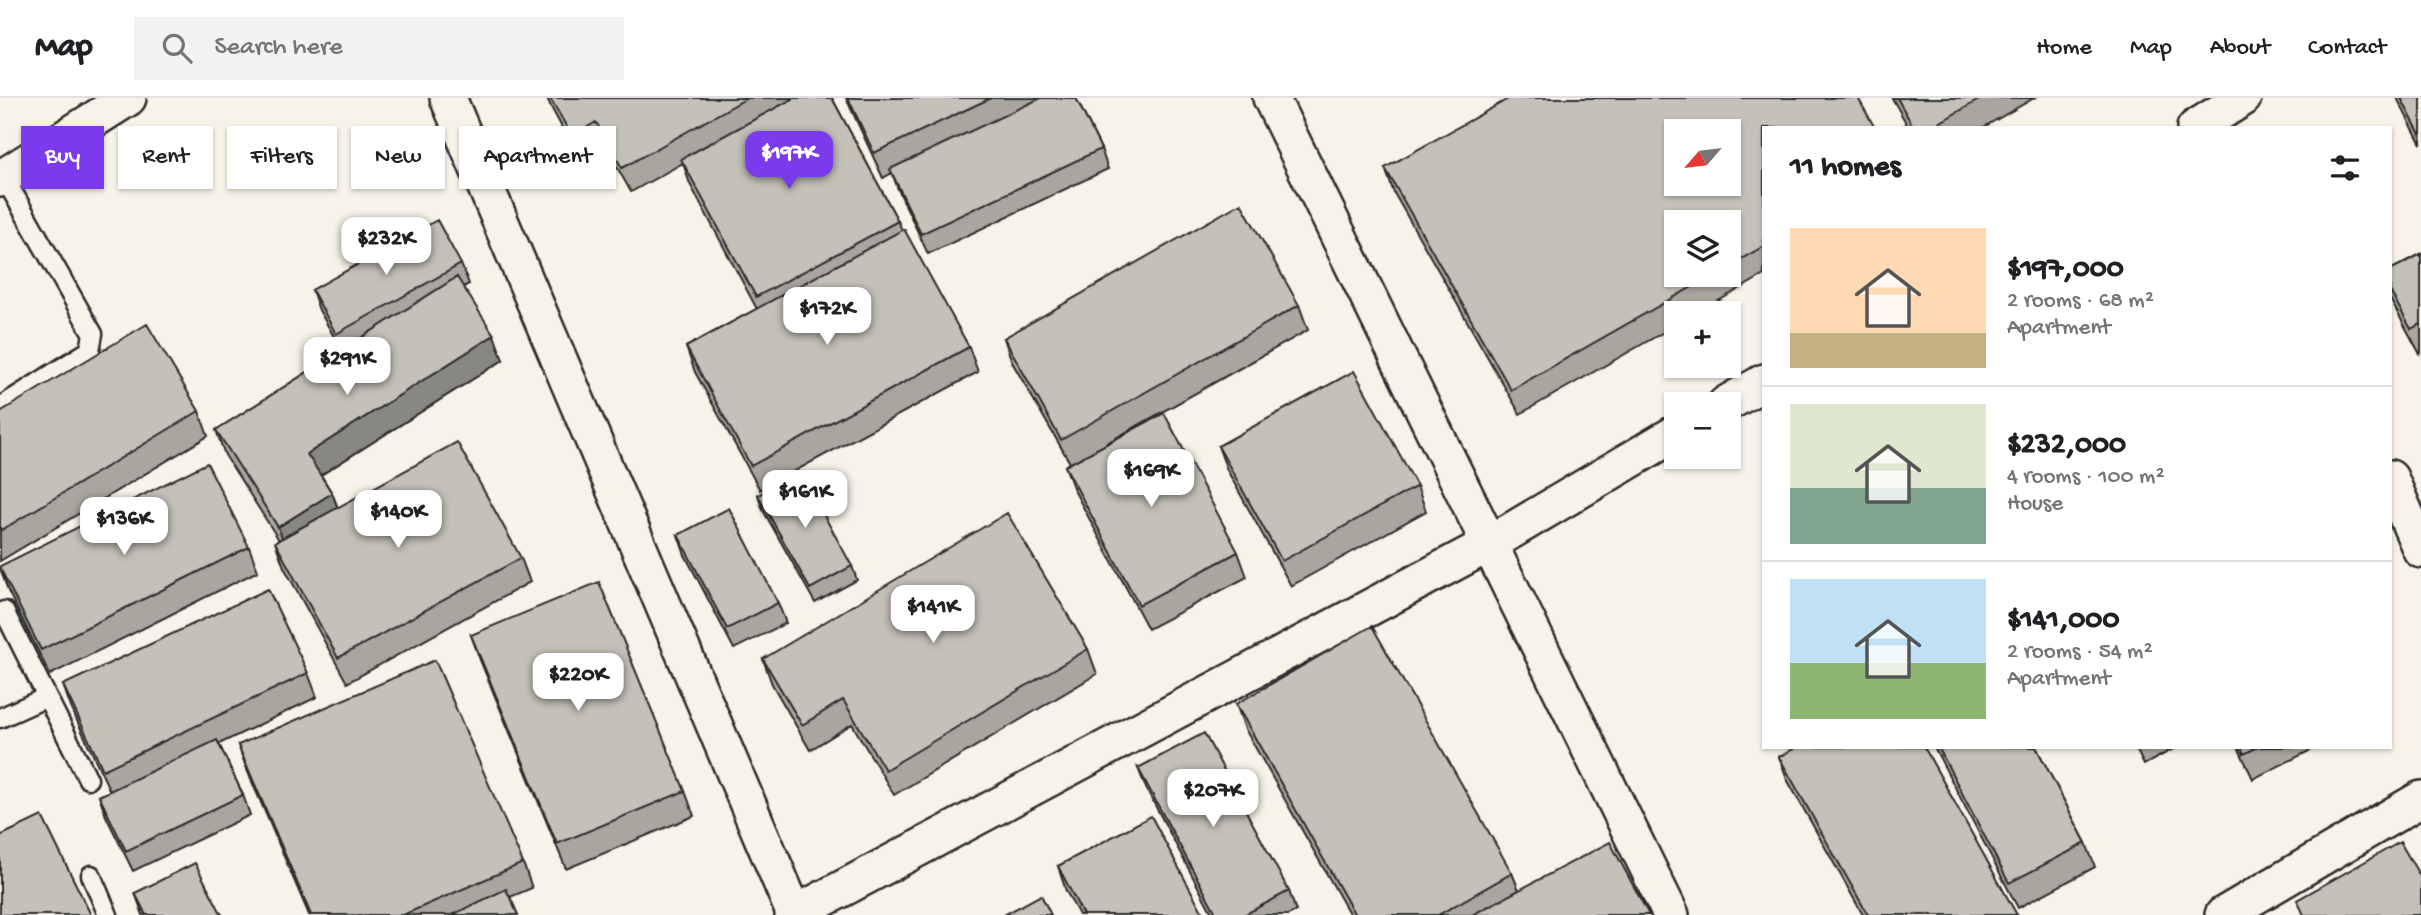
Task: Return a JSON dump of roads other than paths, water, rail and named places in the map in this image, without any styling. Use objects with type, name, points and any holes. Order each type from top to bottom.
[{"type":"street","points":[[448,98],[795,915],[1489,544],[1664,440]]},
{"type":"street","points":[[1271,98],[1671,915]]},
{"type":"street","points":[[2,178],[110,103]]},
{"type":"street","points":[[2200,126],[2239,111]]},
{"type":"street","points":[[1741,395],[1762,383]]},
{"type":"street","points":[[2392,483],[2421,550]]},
{"type":"street","points":[[2223,915],[2421,799]]},
{"type":"lane","points":[[0,407],[90,350],[93,334],[2,178]]},
{"type":"lane","points":[[4,611],[88,779]]},
{"type":"lane","points":[[0,718],[47,697]]},
{"type":"lane","points":[[91,875],[108,915]]}]
